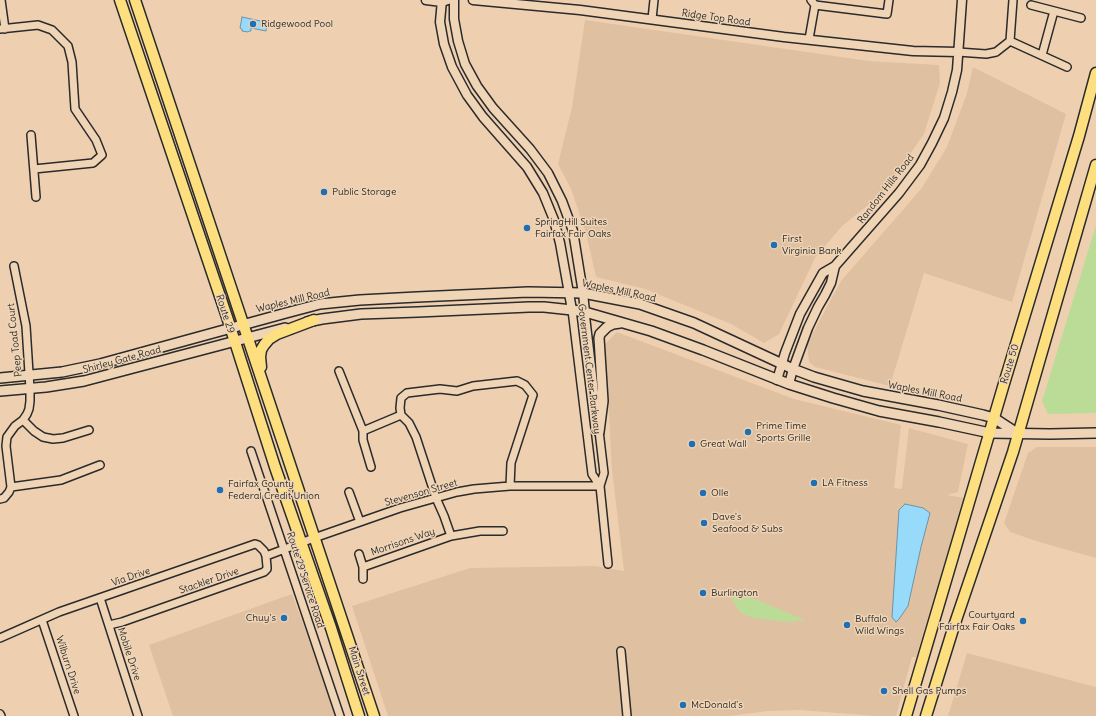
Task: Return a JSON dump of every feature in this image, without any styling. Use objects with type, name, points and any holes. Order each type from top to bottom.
[{"type":"main road","name":"Route 29","points":[[120,0],[230,328],[270,454],[330,628]]},
{"type":"main road","name":"Route 29","points":[[135,0],[344,627]]},
{"type":"main road","name":"Route 50","points":[[906,716],[1096,73]]},
{"type":"main road","points":[[926,716],[1018,434],[1096,165]]},
{"type":"main road","name":"Waples Mill Road","points":[[243,325],[320,304],[360,300],[528,292],[583,293],[640,304],[667,313],[705,327],[782,364],[814,377],[863,391],[938,405],[994,418],[1018,434]]},
{"type":"main road","points":[[247,338],[314,320],[361,314],[528,307],[572,310],[621,322],[686,344],[777,380],[866,408],[990,433],[1096,433]]},
{"type":"main road","points":[[268,398],[262,375],[260,357],[264,345],[276,334],[314,320]]},
{"type":"main road","points":[[599,432],[603,401],[599,338],[600,334],[607,327],[621,322]]},
{"type":"main road","name":"Shirley Gate Road","points":[[0,378],[62,372],[100,364],[243,325]]},
{"type":"main road","name":"Shirley Gate Road","points":[[0,391],[64,385],[90,380],[247,338]]},
{"type":"main road","name":"Main Street","points":[[344,627],[374,716]]},
{"type":"main road","name":"Main Street","points":[[330,628],[359,716]]},
{"type":"street","points":[[1,0],[2,29],[38,24],[52,30],[68,46],[72,62],[75,109],[96,140],[102,155],[93,162],[34,169]]},
{"type":"street","points":[[426,0],[444,1]]},
{"type":"street","name":"Government Center Parkway","points":[[454,0],[454,19],[458,41],[465,64],[477,86],[493,108],[530,149],[548,173],[562,201],[573,231],[583,293],[604,473],[600,486],[608,564]]},
{"type":"street","name":"Ridge Top Road","points":[[472,0],[522,2],[809,40],[913,51],[958,52]]},
{"type":"street","points":[[652,19],[654,0]]},
{"type":"street","points":[[809,40],[813,2],[887,14],[889,0]]},
{"type":"street","name":"Random Hills Road","points":[[777,380],[785,353],[800,314],[823,273],[835,266],[910,178],[920,165],[932,143],[944,118],[957,70],[962,0]]},
{"type":"street","points":[[958,52],[986,54],[996,52],[1010,41],[1013,0]]},
{"type":"street","name":"Government Center Parkway","points":[[444,1],[440,22],[444,44],[452,67],[467,96],[483,117],[527,167],[543,193],[554,220],[560,243],[572,310],[592,474],[600,486]]},
{"type":"street","points":[[1031,5],[1081,18]]},
{"type":"street","points":[[1042,55],[1054,11]]},
{"type":"street","points":[[1010,41],[1067,67]]},
{"type":"street","points":[[30,135],[36,197]]},
{"type":"street","name":"Peep Toad Court","points":[[14,266],[25,321],[30,375],[29,409],[23,420]]},
{"type":"street","name":"Random Hills Road","points":[[789,384],[808,328],[831,283],[835,266]]},
{"type":"street","points":[[339,371],[363,431],[363,440],[371,467]]},
{"type":"street","points":[[363,431],[401,414],[401,398],[407,392],[440,389],[457,391],[473,386],[517,382],[525,385],[533,395],[511,463],[510,486]]},
{"type":"street","name":"Morrisons Way","points":[[401,414],[409,423],[416,437],[450,536]]},
{"type":"street","points":[[0,499],[4,498],[10,492],[12,487],[6,446],[7,437],[15,426],[23,420],[34,431],[44,437],[53,439],[63,438],[88,430]]},
{"type":"street","name":"Route 29 Service Road","points":[[252,451],[340,716]]},
{"type":"street","points":[[12,487],[61,480],[100,466]]},
{"type":"street","name":"Stevenson Street","points":[[301,543],[360,522],[457,492],[510,486],[600,486]]},
{"type":"street","points":[[350,492],[360,522]]},
{"type":"street","name":"Morrisons Way","points":[[363,567],[450,536],[480,531],[503,531]]},
{"type":"street","points":[[266,556],[301,543]]},
{"type":"street","name":"Via Drive","points":[[0,638],[59,612],[255,544],[264,551],[266,556]]},
{"type":"street","points":[[359,554],[363,567],[363,579]]},
{"type":"street","name":"Stackler Drive","points":[[109,625],[122,622],[264,572],[268,567],[266,556]]},
{"type":"street","name":"Mobile Drive","points":[[100,598],[138,716]]},
{"type":"street","name":"Wilburn Drive","points":[[42,620],[74,716]]},
{"type":"street","points":[[621,651],[627,716]]},
{"type":"shaded area","points":[[585,20],[869,61],[939,65],[940,83],[924,134],[882,194],[842,226],[815,258],[779,334],[764,343],[731,324],[645,289],[596,277],[586,233],[571,189],[558,164],[572,107]]},
{"type":"shaded area","points":[[973,67],[1066,114],[1012,302],[924,273],[890,386],[815,367],[809,362],[807,344],[841,281],[921,189],[947,147],[967,93]]},
{"type":"shaded area","points":[[617,332],[794,399],[901,425],[894,488],[901,489],[902,487],[909,428],[968,444],[958,492],[947,495],[964,498],[916,657],[912,657],[896,716],[875,716],[800,710],[768,711],[729,716],[388,716],[352,606],[470,568],[595,566],[624,571],[612,470],[605,344]]},
{"type":"shaded area","points":[[1037,447],[1096,447],[1096,558],[1010,532],[1004,523],[1028,453]]},
{"type":"shaded area","points":[[292,594],[335,716],[173,716],[149,645]]},
{"type":"shaded area","points":[[967,653],[1096,687],[1096,716],[948,716]]},
{"type":"green space","points":[[1096,225],[1096,413],[1048,414],[1042,401]]},
{"type":"green space","points":[[730,589],[805,620],[787,622],[754,618],[743,614],[737,608],[732,598]]},
{"type":"water","name":"Ridgewood Pool","points":[[242,17],[265,22],[265,25],[267,26],[266,31],[251,28],[251,31],[248,32],[242,31],[240,28]]},
{"type":"water","points":[[905,504],[923,508],[930,513],[908,606],[896,622],[892,617],[899,510]]},
{"type":"place","name":"Ridgewood Pool","points":[[253,24]]},
{"type":"place","name":"Public Storage","points":[[324,192]]},
{"type":"place","name":"SpringHill Suites Fairfax Fair Oaks","points":[[527,228]]},
{"type":"place","name":"First Virginia Bank","points":[[774,245]]},
{"type":"place","name":"Prime Time Sports Grille","points":[[748,432]]},
{"type":"place","name":"Great Wall","points":[[692,444]]},
{"type":"place","name":"LA Fitness","points":[[814,483]]},
{"type":"place","name":"Fairfax County Federal Credit Union","points":[[220,490]]},
{"type":"place","name":"Olle","points":[[703,493]]},
{"type":"place","name":"Dave's Seafood & Subs","points":[[704,523]]},
{"type":"place","name":"Burlington","points":[[703,593]]},
{"type":"place","name":"Chuy's","points":[[284,618]]},
{"type":"place","name":"Courtyard Fairfax Fair Oaks","points":[[1023,621]]},
{"type":"place","name":"Buffalo Wild Wings","points":[[847,625]]},
{"type":"place","name":"Shell Gas Pumps","points":[[884,691]]},
{"type":"place","name":"McDonald's","points":[[683,705]]}]
